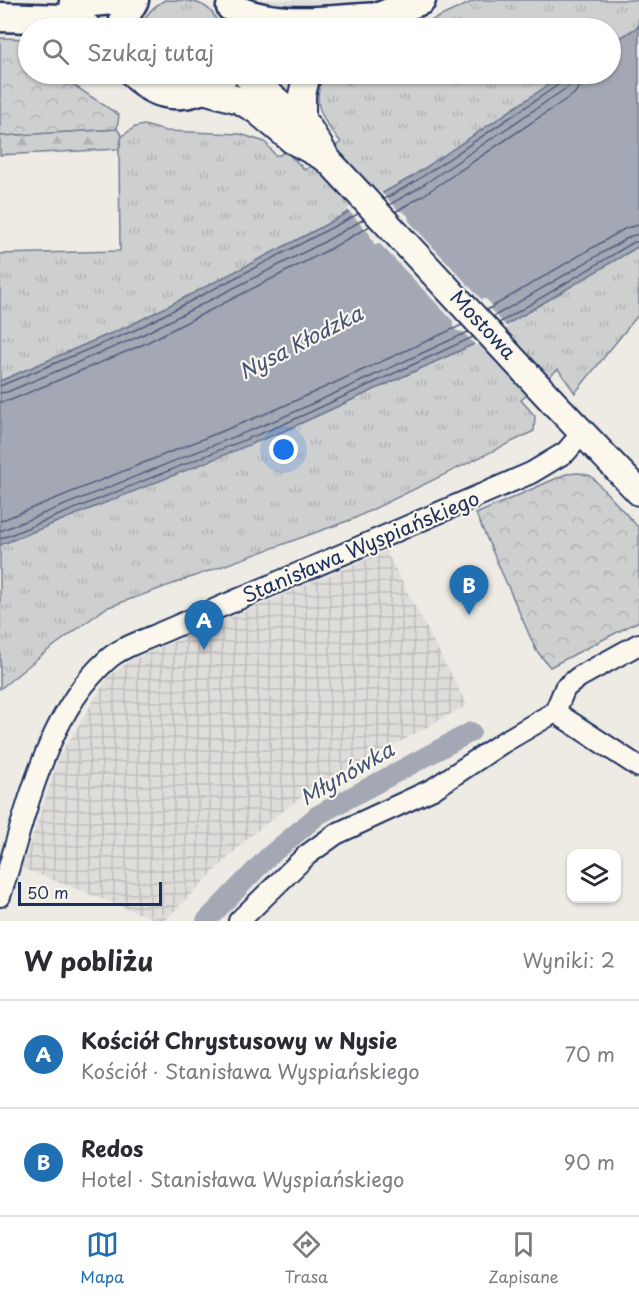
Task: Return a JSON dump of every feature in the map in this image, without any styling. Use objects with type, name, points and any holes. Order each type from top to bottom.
[{"type":"main road","points":[[74,0],[92,2],[113,0]]},
{"type":"main road","points":[[125,18],[135,0]]},
{"type":"main road","points":[[358,18],[379,17],[421,0]]},
{"type":"main road","points":[[231,12],[270,18]]},
{"type":"main road","points":[[0,17],[32,18]]},
{"type":"main road","points":[[148,84],[167,93],[185,95],[210,84]]},
{"type":"street","name":"Mostowa","points":[[217,84],[256,110],[292,140],[313,142]]},
{"type":"street","name":"Mostowa","points":[[255,84],[313,142],[639,492]]},
{"type":"street","points":[[305,84],[302,95],[313,142]]},
{"type":"street","name":"Stanisława Wyspiańskiego","points":[[0,896],[29,804],[57,727],[76,696],[108,659],[128,647],[531,473],[566,452],[583,432]]},
{"type":"street","points":[[239,921],[307,855],[336,834],[433,789],[502,743],[555,712],[565,688],[579,677],[639,644]]},
{"type":"street","points":[[555,712],[639,767]]},
{"type":"shaded area","points":[[260,0],[361,0],[267,6]]},
{"type":"shaded area","points":[[386,551],[467,705],[307,793],[250,836],[164,921],[22,868],[59,757],[109,676],[133,659]]},
{"type":"green space","points":[[165,0],[191,1],[206,7],[215,18],[146,18]]},
{"type":"green space","points":[[476,0],[639,0],[639,26],[621,38],[621,18],[437,18]]},
{"type":"green space","points":[[0,38],[18,39],[18,84],[72,84],[119,115],[117,129],[0,136]]},
{"type":"green space","points":[[320,84],[550,84],[410,178],[318,229],[133,324],[0,381],[0,254],[120,251],[119,149],[122,136],[135,127],[144,125],[166,131],[240,134],[265,142],[275,155],[286,151],[305,170],[341,142],[329,127],[320,110],[318,95]]},
{"type":"green space","points":[[117,129],[122,136],[119,149],[0,155],[0,136]]},
{"type":"green space","points":[[639,246],[639,314],[575,393],[558,369],[521,400],[535,416],[534,431],[353,519],[106,608],[0,689],[0,545],[286,430],[474,344]]},
{"type":"green space","points":[[579,473],[591,476],[639,528],[639,621],[550,667],[536,650],[476,514],[566,474]]},
{"type":"water","name":"Nysa Kłodzka","points":[[639,26],[639,246],[474,344],[286,430],[0,545],[0,381],[133,324],[318,229],[410,178],[550,84],[621,84],[621,38]]},
{"type":"pier","points":[[380,191],[399,211],[408,216],[409,221],[481,299],[486,299],[491,304],[491,310],[508,328],[476,346],[463,332],[453,327],[453,321],[380,244],[374,244],[369,233],[347,209]]},
{"type":"waterway","name":"Młynówka","points":[[206,921],[268,857],[318,815],[471,732]]},
{"type":"place","name":"Redos","points":[[469,615]]},
{"type":"place","name":"Kościół Chrystusowy w Nysie","points":[[204,650]]}]
